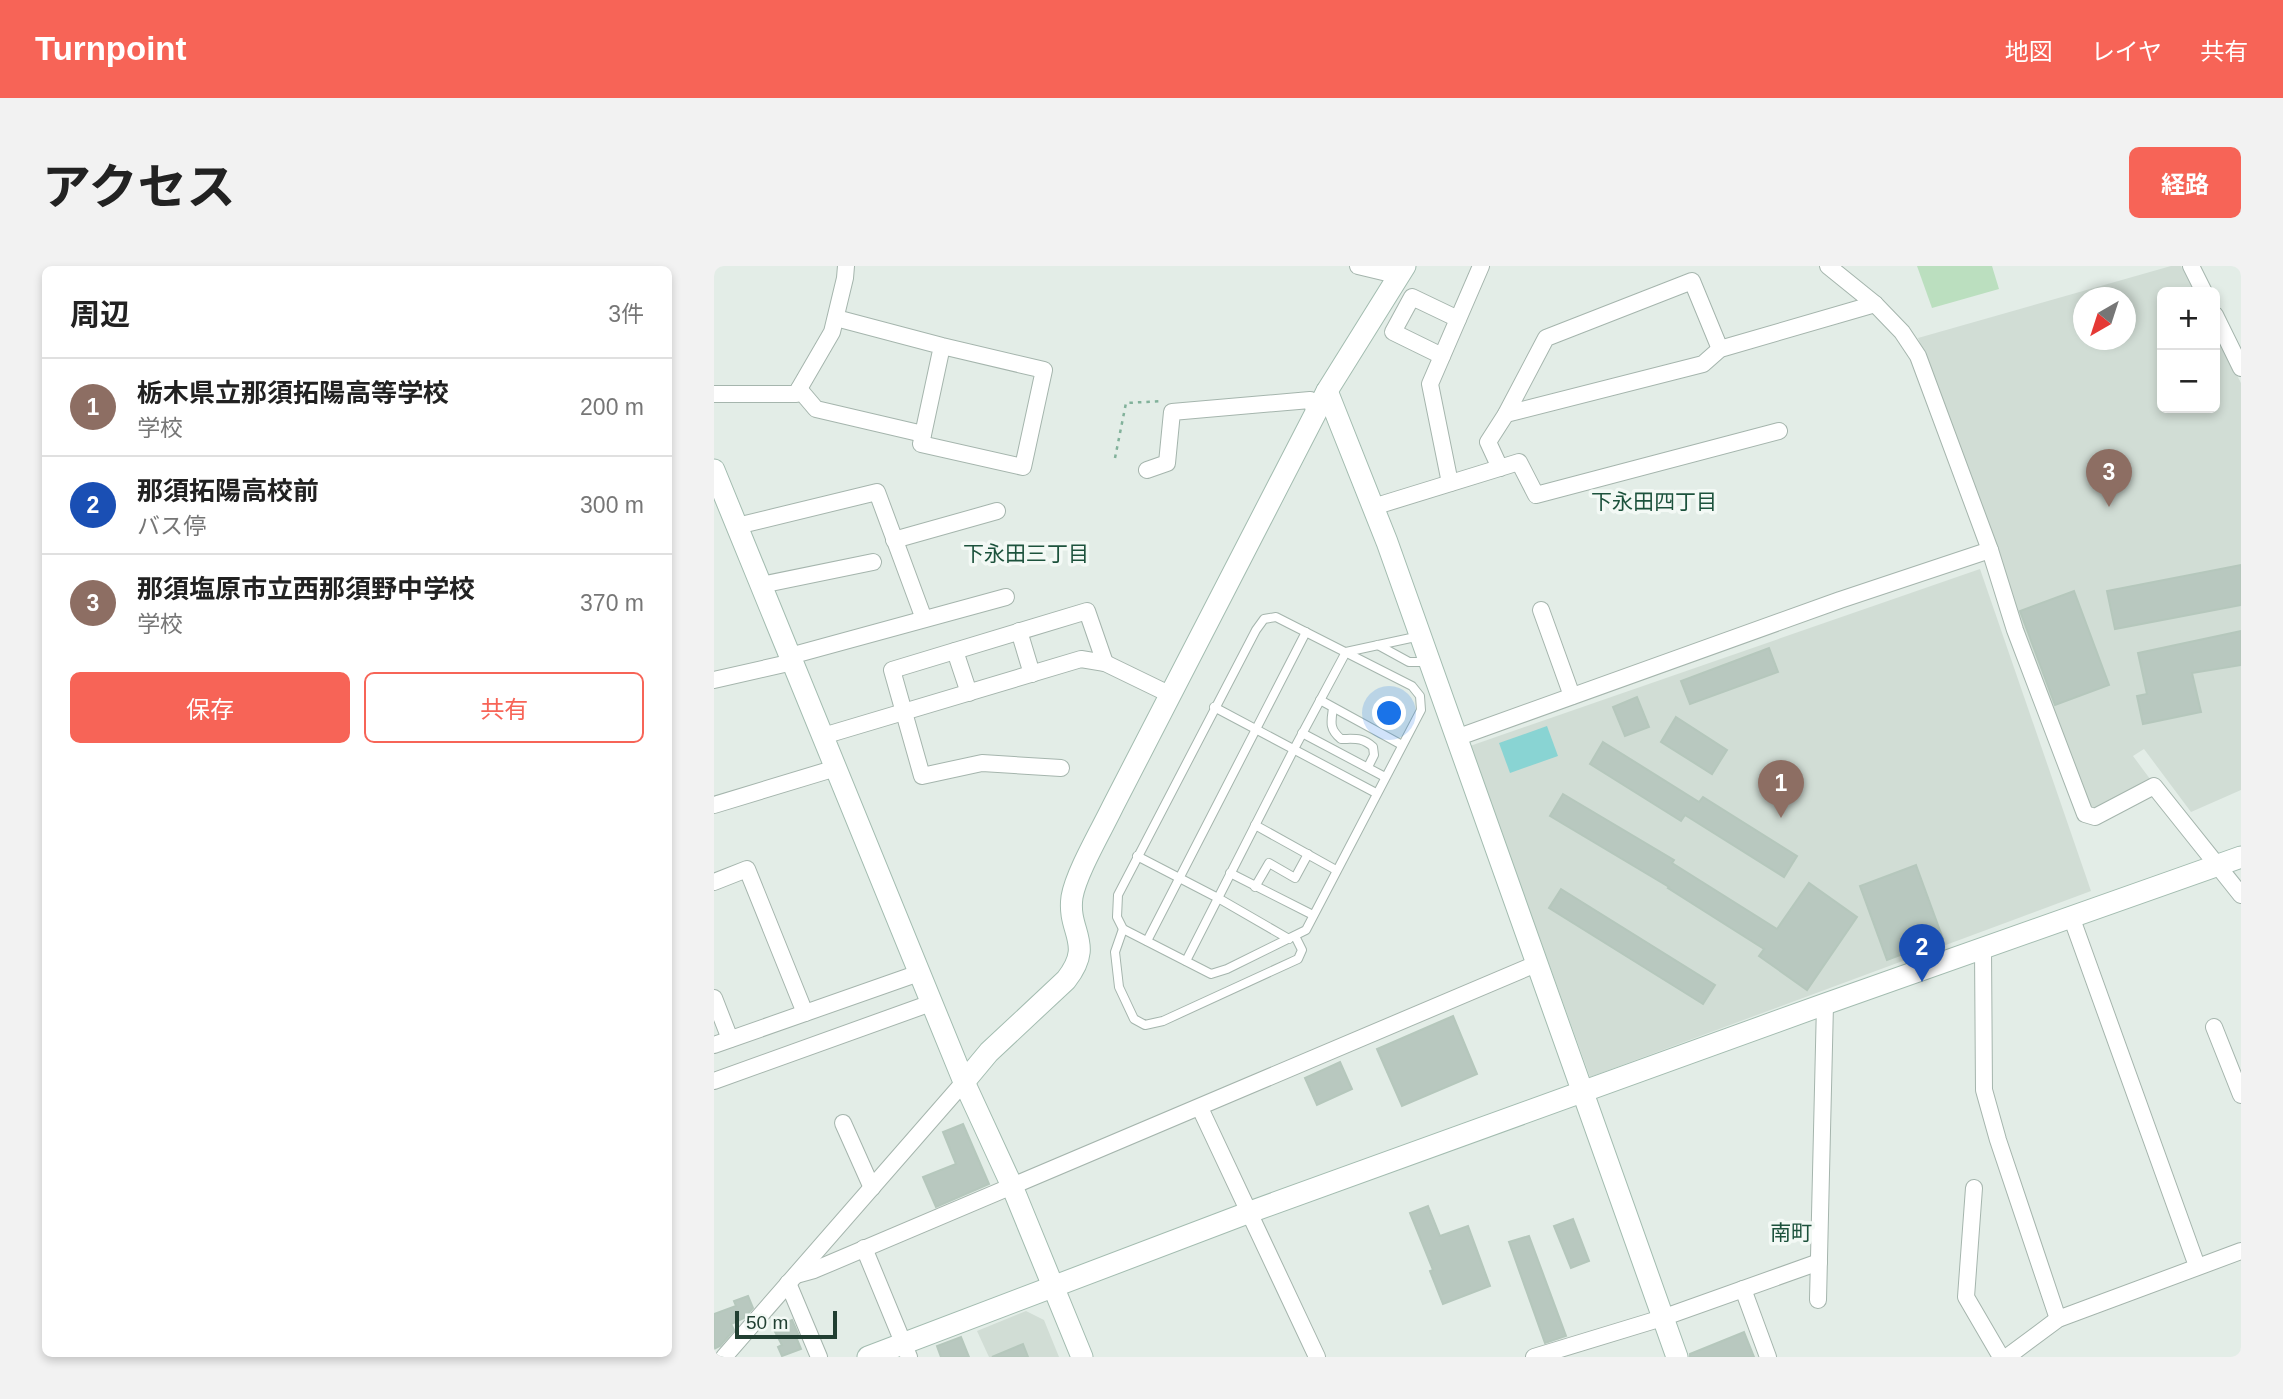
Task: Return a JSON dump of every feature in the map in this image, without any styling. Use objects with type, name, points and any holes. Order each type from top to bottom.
[{"type":"street","points":[[714,394],[796,394],[832,332],[846,266]]},
{"type":"street","points":[[724,1357],[989,1052],[1076,968],[1081,953],[1072,910],[1072,895],[1113,806],[1327,391],[1402,271],[1358,266]]},
{"type":"street","points":[[1450,483],[1430,384],[1481,266]]},
{"type":"street","points":[[1828,266],[1875,304],[1902,332],[1918,356],[1990,550],[2015,630],[2085,814],[2095,817],[2154,786],[2241,895]]},
{"type":"street","points":[[2191,266],[2202,287]]},
{"type":"street","points":[[1500,468],[1488,442],[1546,338],[1692,281],[1720,349]]},
{"type":"street","points":[[1442,356],[1393,332],[1412,297],[1458,319]]},
{"type":"street","points":[[1506,414],[1703,364],[1720,349],[1875,304]]},
{"type":"street","points":[[836,318],[1044,370],[1023,467],[921,444],[942,346]]},
{"type":"street","points":[[2220,325],[2241,368]]},
{"type":"street","points":[[799,389],[816,410],[923,434]]},
{"type":"street","points":[[1327,391],[1420,636],[1676,1357]]},
{"type":"street","points":[[1147,470],[1167,463],[1172,412],[1310,400],[1316,413]]},
{"type":"street","points":[[1373,507],[1519,462],[1536,495],[1779,431]]},
{"type":"street","points":[[714,470],[720,504],[737,526],[931,1003],[1012,1186],[1079,1356]]},
{"type":"street","points":[[737,526],[877,492],[924,619]]},
{"type":"street","points":[[894,540],[997,511]]},
{"type":"street","points":[[1456,738],[1840,600],[1990,550]]},
{"type":"street","points":[[761,585],[873,562]]},
{"type":"street","points":[[714,680],[1006,597]]},
{"type":"street","points":[[1541,610],[1572,696]]},
{"type":"street","points":[[1061,768],[982,763],[922,776],[892,670],[1087,611],[1105,663]]},
{"type":"street","points":[[1019,631],[1032,674]]},
{"type":"street","points":[[955,651],[969,693]]},
{"type":"street","points":[[823,736],[1081,659],[1105,663],[1171,695]]},
{"type":"street","points":[[714,805],[836,768]]},
{"type":"street","points":[[868,1357],[906,1351],[1053,1289],[1250,1212],[1825,1004],[2241,858]]},
{"type":"street","points":[[714,882],[747,869],[805,1013]]},
{"type":"street","points":[[2072,919],[2197,1266]]},
{"type":"street","points":[[1983,949],[1984,1090],[1998,1140],[2059,1319]]},
{"type":"street","points":[[792,1279],[1536,964]]},
{"type":"street","points":[[714,1045],[919,973]]},
{"type":"street","points":[[714,998],[730,1039]]},
{"type":"street","points":[[714,1081],[931,1003]]},
{"type":"street","points":[[1818,1300],[1825,1004]]},
{"type":"street","points":[[2214,1027],[2241,1095]]},
{"type":"street","points":[[1200,1108],[1317,1357]]},
{"type":"street","points":[[843,1123],[872,1188]]},
{"type":"street","points":[[1974,1188],[1966,1297],[2001,1357]]},
{"type":"street","points":[[864,1248],[906,1351]]},
{"type":"street","points":[[2007,1357],[2059,1319],[2241,1251]]},
{"type":"street","points":[[1534,1357],[1662,1318],[1819,1262]]},
{"type":"street","points":[[792,1279],[819,1357]]},
{"type":"street","points":[[1743,1289],[1768,1357]]},
{"type":"lane","points":[[1276,617],[1346,652],[1412,685],[1420,696],[1421,710],[1306,930],[1227,970],[1211,974],[1123,929],[1117,917],[1118,895],[1214,707],[1264,620],[1276,617]]},
{"type":"lane","points":[[1147,941],[1306,632]]},
{"type":"lane","points":[[1186,961],[1346,652],[1420,636]]},
{"type":"lane","points":[[1378,645],[1409,662],[1429,662]]},
{"type":"lane","points":[[1320,700],[1402,745]]},
{"type":"lane","points":[[1214,707],[1376,793]]},
{"type":"lane","points":[[1333,708],[1331,726],[1334,733],[1342,738],[1356,737],[1365,740],[1373,747],[1374,755],[1368,767]]},
{"type":"lane","points":[[1302,733],[1385,777]]},
{"type":"lane","points":[[1255,825],[1336,870]]},
{"type":"lane","points":[[1255,887],[1269,863],[1295,878],[1308,854]]},
{"type":"lane","points":[[1123,929],[1115,951],[1119,987],[1134,1020],[1145,1025],[1163,1021],[1298,959],[1302,950],[1292,937],[1137,856]]},
{"type":"lane","points":[[1230,873],[1313,915]]},
{"type":"shaded area","points":[[2171,266],[2181,266],[2192,287],[2157,287],[2157,413],[2220,413],[2220,342],[2241,383],[2241,790],[2191,812],[2144,749],[2133,756],[2150,779],[2093,811],[2083,802],[1918,338],[2073,294],[2073,350],[2136,350],[2136,287],[2097,287]]},
{"type":"shaded area","points":[[1980,569],[2091,891],[1590,1077],[1470,746]]},
{"type":"shaded area","points":[[1026,1311],[1044,1320],[1059,1357],[989,1357],[977,1331]]},
{"type":"green space","points":[[1917,266],[1992,266],[1999,289],[1932,308]]},
{"type":"water","points":[[1547,726],[1558,756],[1510,773],[1499,743]]},
{"type":"building","points":[[2241,565],[2241,605],[2115,629],[2107,591]]},
{"type":"building","points":[[2074,591],[2109,685],[2055,705],[2020,611]]},
{"type":"building","points":[[2241,631],[2241,665],[2192,673],[2201,712],[2143,724],[2137,696],[2147,694],[2138,653]]},
{"type":"building","points":[[1769,648],[1778,672],[1690,704],[1681,681]]},
{"type":"building","points":[[1637,697],[1649,727],[1625,736],[1613,707]]},
{"type":"building","points":[[1676,717],[1727,750],[1712,774],[1661,742]]},
{"type":"building","points":[[1603,742],[1699,802],[1703,797],[1797,856],[1784,877],[1685,815],[1681,821],[1590,764]]},
{"type":"building","points":[[1563,794],[1674,860],[1672,863],[1777,929],[1809,883],[1857,917],[1807,990],[1759,956],[1764,949],[1669,887],[1550,816]]},
{"type":"building","points":[[1916,865],[1943,939],[1887,960],[1860,886]]},
{"type":"building","points":[[1561,889],[1715,985],[1703,1004],[1549,908]]},
{"type":"building","points":[[1453,1016],[1477,1074],[1402,1106],[1377,1049]]},
{"type":"building","points":[[1340,1062],[1352,1089],[1317,1105],[1305,1078]]},
{"type":"building","points":[[963,1124],[989,1184],[936,1207],[923,1177],[956,1164],[943,1132]]},
{"type":"building","points":[[1428,1206],[1440,1236],[1468,1226],[1490,1286],[1443,1304],[1430,1271],[1433,1270],[1410,1213]]},
{"type":"building","points":[[1573,1219],[1589,1261],[1571,1268],[1554,1226]]},
{"type":"building","points":[[1529,1236],[1566,1336],[1545,1343],[1509,1242]]},
{"type":"building","points":[[748,1296],[753,1308],[744,1318],[731,1324],[734,1330],[714,1349],[714,1314],[736,1306],[734,1301]]},
{"type":"building","points":[[792,1320],[801,1349],[782,1356],[778,1347],[782,1345],[773,1328]]},
{"type":"building","points":[[1744,1332],[1754,1357],[1690,1357],[1690,1354]]},
{"type":"building","points":[[961,1337],[969,1357],[941,1357],[937,1346]]},
{"type":"building","points":[[1023,1344],[1028,1357],[992,1357]]},
{"type":"place","name":"那須塩原市立西那須野中学校","points":[[2109,507]]},
{"type":"place","name":"栃木県立那須拓陽高等学校","points":[[1781,818]]},
{"type":"place","name":"那須拓陽高校前","points":[[1922,982]]},
{"type":"district","name":"下永田四丁目","points":[[1654,502]]},
{"type":"district","name":"下永田三丁目","points":[[1026,554]]},
{"type":"district","name":"南町","points":[[1791,1233]]}]
